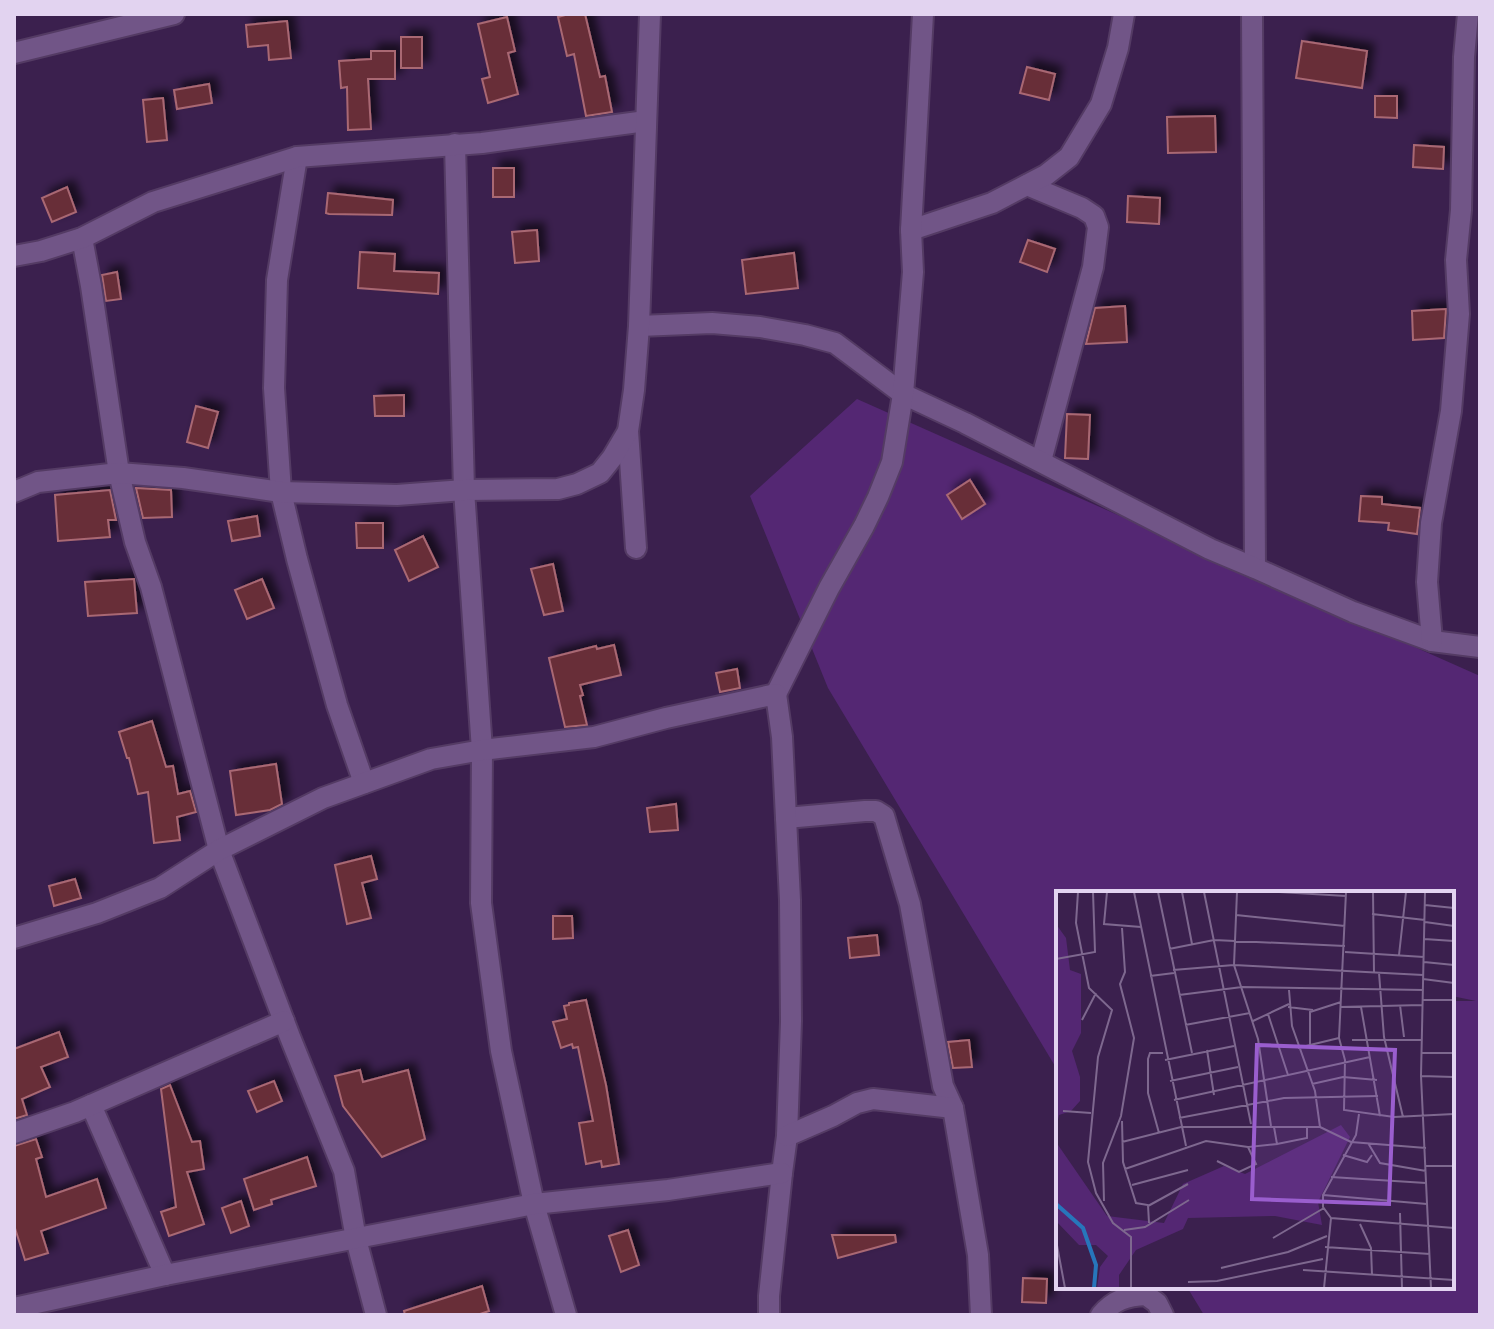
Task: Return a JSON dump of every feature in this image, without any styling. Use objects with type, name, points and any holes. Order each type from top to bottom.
[{"type":"street","points":[[14,53],[174,14]]},
{"type":"street","points":[[636,548],[628,431],[639,326],[650,14]]},
{"type":"street","points":[[769,1315],[787,1136],[791,1006],[790,900],[782,737],[776,694],[878,497],[892,462],[903,394],[913,272],[911,230],[923,14]]},
{"type":"street","points":[[911,230],[992,203],[1046,175],[1069,157],[1101,104],[1118,48],[1124,14]]},
{"type":"street","points":[[1252,14],[1255,568]]},
{"type":"street","points":[[1432,641],[1427,582],[1431,523],[1451,411],[1459,314],[1456,260],[1461,210],[1464,57],[1468,14]]},
{"type":"street","points":[[14,256],[82,238],[153,202],[191,188],[297,157],[455,144],[646,121]]},
{"type":"street","points":[[455,144],[464,490],[482,750],[481,903],[501,1051],[534,1204],[566,1315]]},
{"type":"street","points":[[297,157],[277,280],[274,388],[281,492],[337,705],[364,783]]},
{"type":"street","points":[[1027,185],[1082,208],[1094,216],[1098,227],[1093,267],[1041,461]]},
{"type":"street","points":[[82,238],[119,473],[219,850],[344,1171],[356,1239],[376,1315]]},
{"type":"street","points":[[639,326],[712,323],[760,327],[835,343],[903,394],[1210,549],[1353,612],[1432,641],[1480,647]]},
{"type":"street","points":[[14,492],[38,482],[119,473],[183,478],[281,492],[397,495],[464,490],[558,489],[600,473],[628,431]]},
{"type":"street","points":[[14,915],[17,937],[97,913],[160,888],[219,850],[323,798],[431,759],[594,737],[776,694]]},
{"type":"street","points":[[786,818],[865,811],[876,811],[884,816],[910,904],[943,1086],[953,1108],[978,1255],[981,1315]]},
{"type":"street","points":[[14,1133],[91,1105],[284,1021]]},
{"type":"street","points":[[787,1136],[866,1099],[953,1108]]},
{"type":"street","points":[[91,1105],[165,1275]]},
{"type":"street","points":[[14,1308],[165,1275],[534,1204],[668,1190],[782,1173]]},
{"type":"street","points":[[1101,1315],[1115,1301],[1128,1296],[1146,1295],[1157,1303],[1163,1315]]},
{"type":"shaded area","points":[[857,399],[1480,676],[1480,1315],[1204,1315],[1188,1289],[1454,1289],[1454,1001],[1476,1001],[1454,996],[1454,891],[1056,891],[1056,1068],[828,688],[750,496]]},
{"type":"building","points":[[585,14],[600,77],[605,76],[612,112],[586,116],[574,54],[567,56],[558,17]]},
{"type":"building","points":[[507,17],[515,51],[508,53],[518,94],[488,103],[482,79],[490,77],[478,24]]},
{"type":"building","points":[[287,21],[291,58],[269,60],[268,45],[248,47],[246,25]]},
{"type":"building","points":[[401,37],[422,37],[422,68],[401,68]]},
{"type":"building","points":[[1302,41],[1367,51],[1362,88],[1296,78]]},
{"type":"building","points":[[371,51],[395,51],[395,79],[368,79],[371,129],[348,130],[347,87],[341,88],[339,61],[371,59]]},
{"type":"building","points":[[1027,67],[1055,74],[1049,100],[1020,93]]},
{"type":"building","points":[[209,84],[212,103],[177,109],[174,90]]},
{"type":"building","points":[[1375,96],[1397,96],[1397,118],[1375,117]]},
{"type":"building","points":[[163,98],[167,140],[147,142],[143,100]]},
{"type":"building","points":[[1215,116],[1216,152],[1168,153],[1167,117]]},
{"type":"building","points":[[1414,145],[1444,147],[1443,169],[1413,167]]},
{"type":"building","points":[[493,168],[514,168],[514,197],[493,197]]},
{"type":"building","points":[[67,187],[76,212],[52,222],[42,198]]},
{"type":"building","points":[[328,193],[393,200],[392,215],[326,213]]},
{"type":"building","points":[[1128,196],[1160,198],[1159,224],[1127,222]]},
{"type":"building","points":[[537,230],[539,261],[515,263],[512,232]]},
{"type":"building","points":[[1028,240],[1055,249],[1047,272],[1020,262]]},
{"type":"building","points":[[360,252],[395,254],[394,271],[439,273],[438,294],[358,288]]},
{"type":"building","points":[[794,253],[798,288],[746,294],[742,260]]},
{"type":"building","points":[[117,272],[121,299],[106,301],[102,275]]},
{"type":"building","points":[[1125,306],[1127,342],[1086,344],[1095,308]]},
{"type":"building","points":[[1446,309],[1444,338],[1413,340],[1412,311]]},
{"type":"building","points":[[404,395],[404,416],[375,416],[374,396]]},
{"type":"building","points":[[196,406],[218,412],[208,448],[187,442]]},
{"type":"building","points":[[1067,414],[1090,415],[1088,459],[1065,458]]},
{"type":"building","points":[[970,480],[985,504],[962,519],[947,495]]},
{"type":"building","points":[[136,488],[171,490],[172,517],[143,518]]},
{"type":"building","points":[[110,490],[116,520],[108,520],[110,537],[58,541],[55,495]]},
{"type":"building","points":[[1361,496],[1382,497],[1382,504],[1420,508],[1417,534],[1388,530],[1389,523],[1359,521]]},
{"type":"building","points":[[257,516],[260,536],[232,541],[228,521]]},
{"type":"building","points":[[356,523],[383,523],[383,548],[357,548]]},
{"type":"building","points":[[423,536],[438,567],[409,581],[395,550]]},
{"type":"building","points":[[553,564],[563,611],[544,615],[531,569]]},
{"type":"building","points":[[134,579],[137,613],[88,616],[85,582]]},
{"type":"building","points":[[262,579],[274,608],[247,619],[235,590]]},
{"type":"building","points":[[614,645],[621,675],[580,685],[587,725],[565,727],[549,658],[596,646],[597,649]]},
{"type":"building","points":[[737,669],[740,688],[720,692],[716,673]]},
{"type":"building","points":[[152,721],[166,767],[173,766],[178,794],[190,791],[196,812],[177,817],[180,840],[154,843],[148,792],[138,794],[119,732]]},
{"type":"building","points":[[276,764],[282,804],[270,810],[236,815],[230,771]]},
{"type":"building","points":[[676,804],[678,830],[650,832],[647,808]]},
{"type":"building","points":[[371,856],[377,879],[362,883],[371,918],[347,924],[335,865]]},
{"type":"building","points":[[75,879],[81,898],[54,906],[49,886]]},
{"type":"building","points":[[553,916],[572,916],[573,938],[553,939]]},
{"type":"building","points":[[877,935],[879,955],[850,958],[848,938]]},
{"type":"building","points":[[586,1000],[606,1085],[619,1164],[602,1167],[601,1161],[586,1164],[579,1123],[593,1121],[578,1047],[573,1048],[572,1044],[561,1048],[553,1022],[567,1019],[564,1006]]},
{"type":"building","points":[[59,1032],[68,1057],[41,1067],[50,1087],[22,1099],[27,1115],[14,1119],[14,1049]]},
{"type":"building","points":[[969,1040],[972,1067],[953,1068],[948,1042]]},
{"type":"building","points":[[360,1070],[363,1082],[408,1070],[425,1139],[382,1157],[343,1106],[335,1076]]},
{"type":"building","points":[[274,1081],[282,1101],[257,1112],[248,1091]]},
{"type":"building","points":[[170,1085],[192,1142],[200,1141],[204,1169],[187,1172],[204,1224],[169,1236],[161,1212],[176,1207],[161,1089]]},
{"type":"building","points":[[36,1139],[42,1157],[36,1159],[46,1197],[97,1179],[106,1208],[41,1231],[48,1253],[25,1260],[14,1225],[14,1146]]},
{"type":"building","points":[[307,1157],[316,1186],[271,1200],[272,1204],[254,1210],[244,1179]]},
{"type":"building","points":[[241,1201],[249,1226],[231,1233],[222,1208]]},
{"type":"building","points":[[628,1230],[639,1265],[621,1272],[609,1236]]},
{"type":"building","points":[[832,1235],[895,1235],[896,1242],[838,1258]]},
{"type":"building","points":[[1023,1278],[1047,1279],[1046,1303],[1022,1302]]},
{"type":"building","points":[[482,1286],[489,1311],[477,1315],[405,1315],[404,1311]]}]
